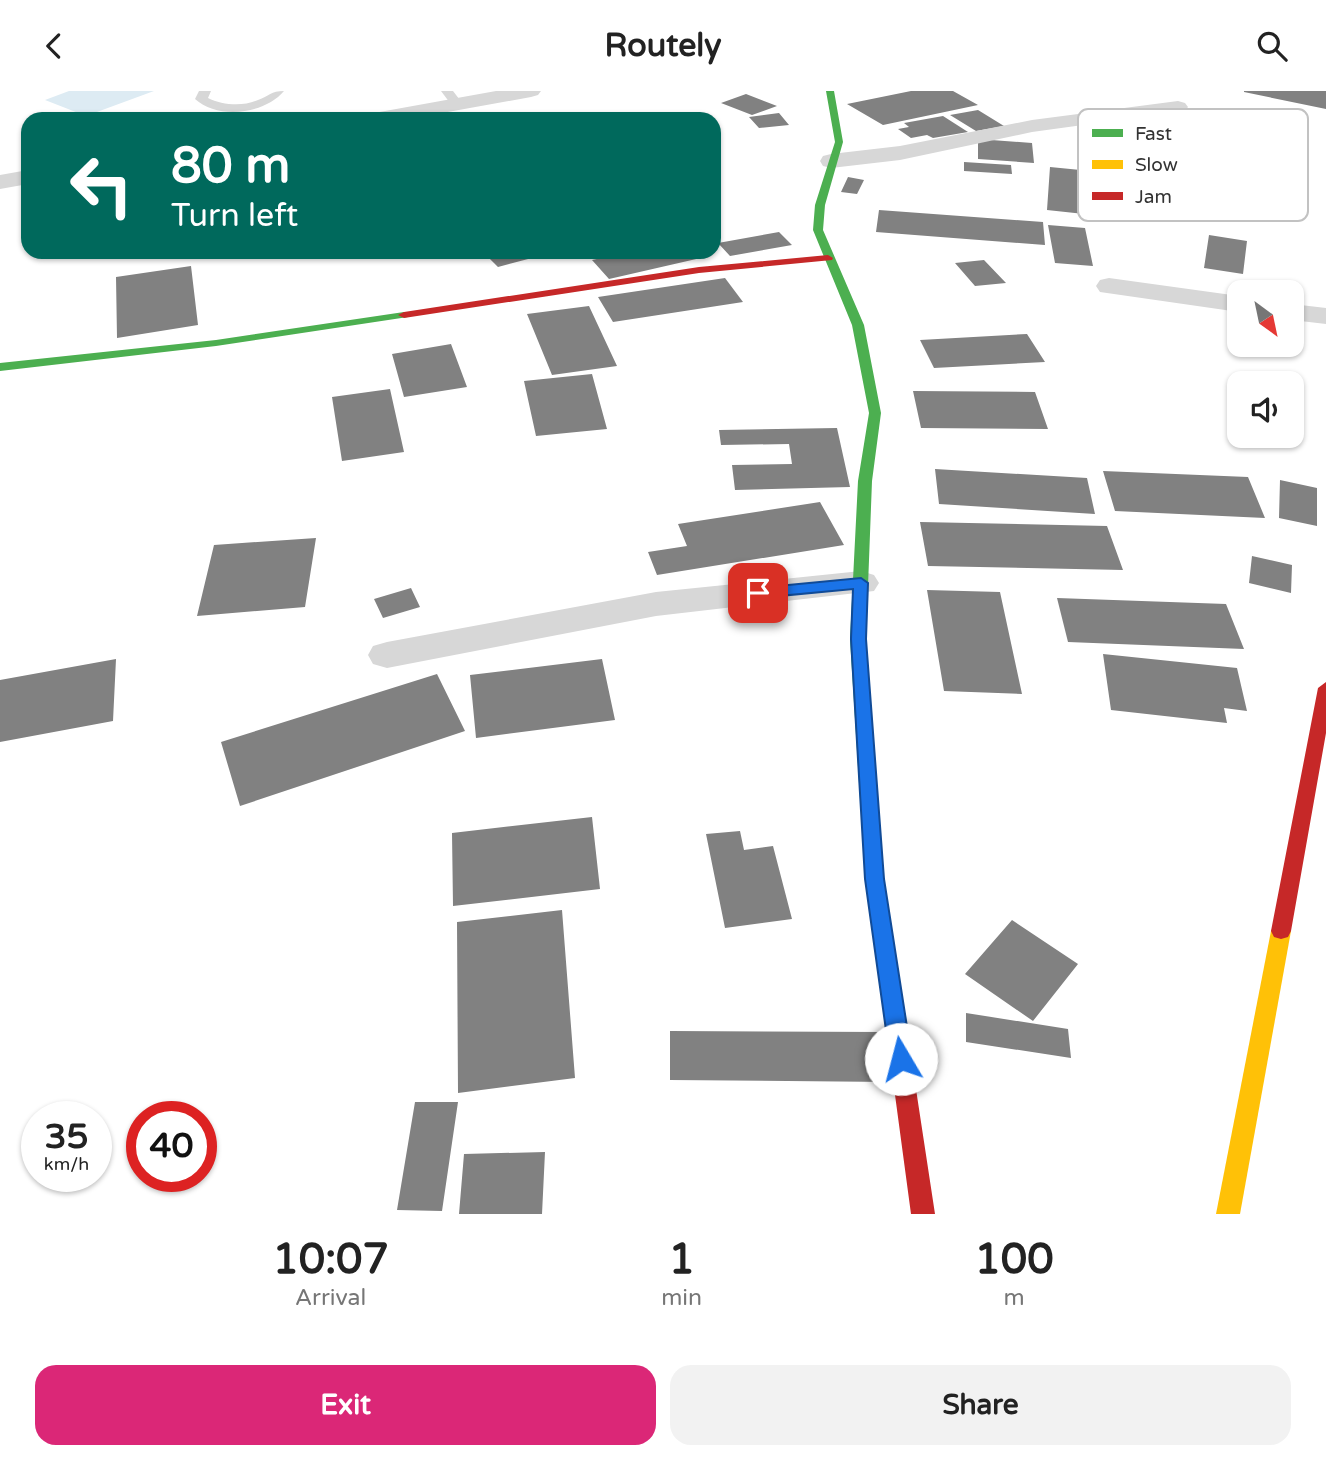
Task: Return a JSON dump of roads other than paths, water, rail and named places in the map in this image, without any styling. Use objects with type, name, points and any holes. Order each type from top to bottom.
[{"type":"street","points":[[399,112],[452,97],[531,91]]},
{"type":"street","points":[[830,91],[839,142],[820,205],[818,230],[858,325],[875,413],[865,481],[858,639],[875,879],[923,1214]]},
{"type":"street","points":[[1163,109],[1178,107]]},
{"type":"street","points":[[831,162],[900,153],[1032,126],[1078,120]]},
{"type":"street","points":[[0,182],[21,178]]},
{"type":"street","points":[[0,367],[216,343],[699,269],[828,258]]},
{"type":"street","points":[[1109,286],[1227,302]]},
{"type":"street","points":[[1304,313],[1326,316]]},
{"type":"street","points":[[387,655],[656,604],[861,583]]},
{"type":"street","points":[[1228,1214],[1326,688]]},
{"type":"lane","points":[[205,91],[201,99],[209,105],[225,107],[262,103],[274,97],[278,91]]}]
